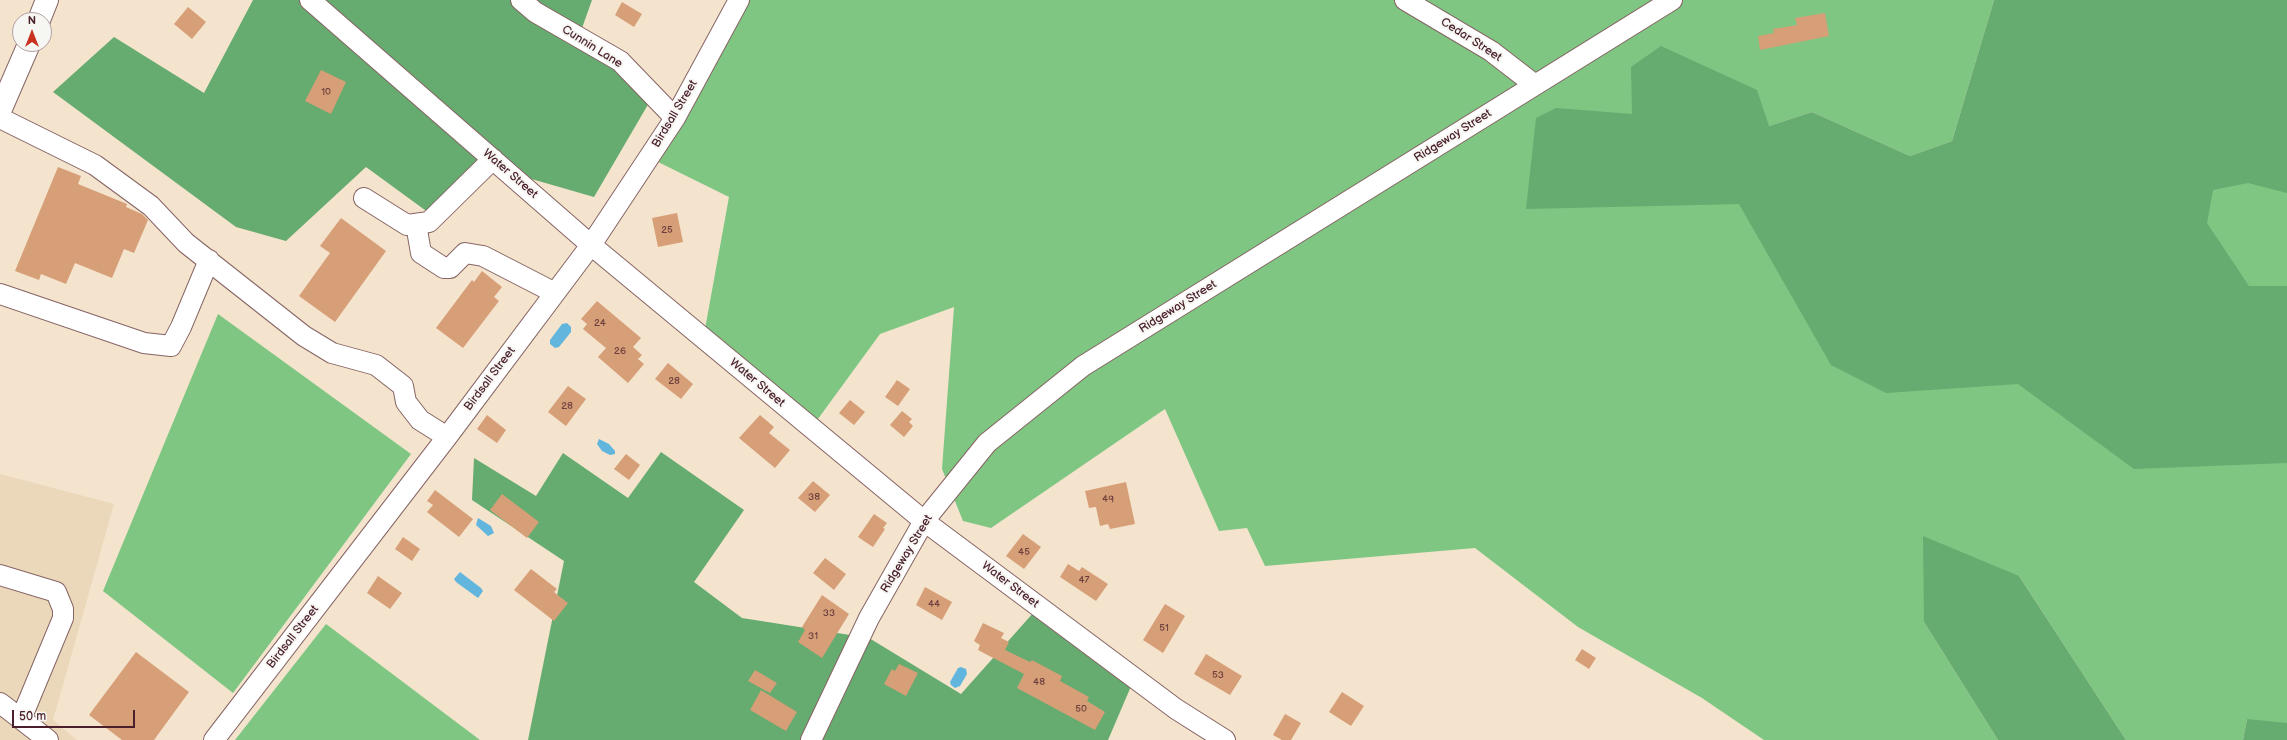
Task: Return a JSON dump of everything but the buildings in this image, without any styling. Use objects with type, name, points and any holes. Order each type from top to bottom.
[{"type":"highway","points":[[42,12],[47,0]]},
{"type":"highway","points":[[0,111],[6,79],[24,52]]},
{"type":"street","name":"Water Street","points":[[310,0],[591,245],[924,521],[1176,709],[1225,740]]},
{"type":"street","name":"Cunnin Lane","points":[[521,0],[535,12],[620,62],[675,118]]},
{"type":"street","name":"Birdsall Street","points":[[214,740],[447,437],[591,245],[675,118],[739,0]]},
{"type":"street","name":"Cedar Street","points":[[1405,0],[1491,51],[1535,85]]},
{"type":"street","name":"Ridgeway Street","points":[[811,740],[869,618],[924,521],[987,443],[1083,366],[1672,0]]},
{"type":"street","points":[[0,118],[95,165],[151,206],[186,243],[304,336],[332,353],[376,365],[403,386],[406,402],[420,420],[447,437]]},
{"type":"street","points":[[364,198],[407,225],[429,222],[493,159]]},
{"type":"street","points":[[416,224],[421,253],[444,268],[450,268],[466,253],[483,256],[555,293]]},
{"type":"street","points":[[0,294],[144,343],[171,346],[182,327],[209,260]]},
{"type":"street","points":[[0,575],[56,592],[63,609],[63,618],[21,719]]},
{"type":"street","points":[[0,703],[48,740]]},
{"type":"shaded area","points":[[0,474],[114,504],[53,720],[77,740],[0,740]]},
{"type":"green space","points":[[253,0],[592,0],[582,28],[653,96],[594,197],[476,163],[429,213],[366,167],[286,241],[236,227],[53,92],[114,37],[204,93]]},
{"type":"green space","points":[[730,0],[1994,0],[1952,141],[1910,156],[1812,112],[1769,126],[1750,128],[1913,204],[2287,0],[2287,740],[2247,719],[2243,740],[2126,740],[2019,576],[1924,622],[1998,740],[1764,740],[1702,698],[1578,627],[1475,548],[1265,566],[1247,528],[1219,531],[1165,409],[991,528],[963,521],[942,469],[954,307],[880,334],[815,423],[703,340],[729,197],[648,157]]},
{"type":"green space","points":[[1994,0],[2287,0],[2287,193],[2248,183],[2213,190],[2207,223],[2249,286],[2287,286],[2287,463],[2134,469],[2018,384],[1886,393],[1831,365],[1739,204],[1526,209],[1536,118],[1556,108],[1632,114],[1631,67],[1661,46],[1757,90],[1769,126],[1812,112],[1910,156],[1952,141]]},
{"type":"green space","points":[[218,314],[411,454],[233,693],[103,591]]},
{"type":"green space","points":[[661,452],[744,510],[694,582],[742,618],[869,638],[961,694],[1034,612],[1135,677],[1108,740],[528,740],[564,561],[472,500],[474,458],[536,496],[563,453],[628,498]]},
{"type":"green space","points":[[1923,536],[2019,576],[2126,740],[1998,740],[1924,622]]},
{"type":"green space","points":[[326,624],[480,740],[235,740]]},
{"type":"green space","points":[[2247,719],[2287,723],[2287,740],[2243,740]]},
{"type":"water","points":[[567,323],[571,327],[571,332],[559,347],[555,348],[550,344],[550,340],[562,324]]},
{"type":"water","points":[[599,439],[609,444],[615,451],[615,454],[610,455],[602,451],[597,444]]},
{"type":"water","points":[[478,518],[491,526],[494,533],[488,536],[476,525]]},
{"type":"water","points":[[460,572],[481,588],[483,591],[478,598],[456,582],[454,579]]},
{"type":"water","points":[[961,667],[966,669],[967,674],[960,686],[955,688],[950,682],[958,668]]}]
